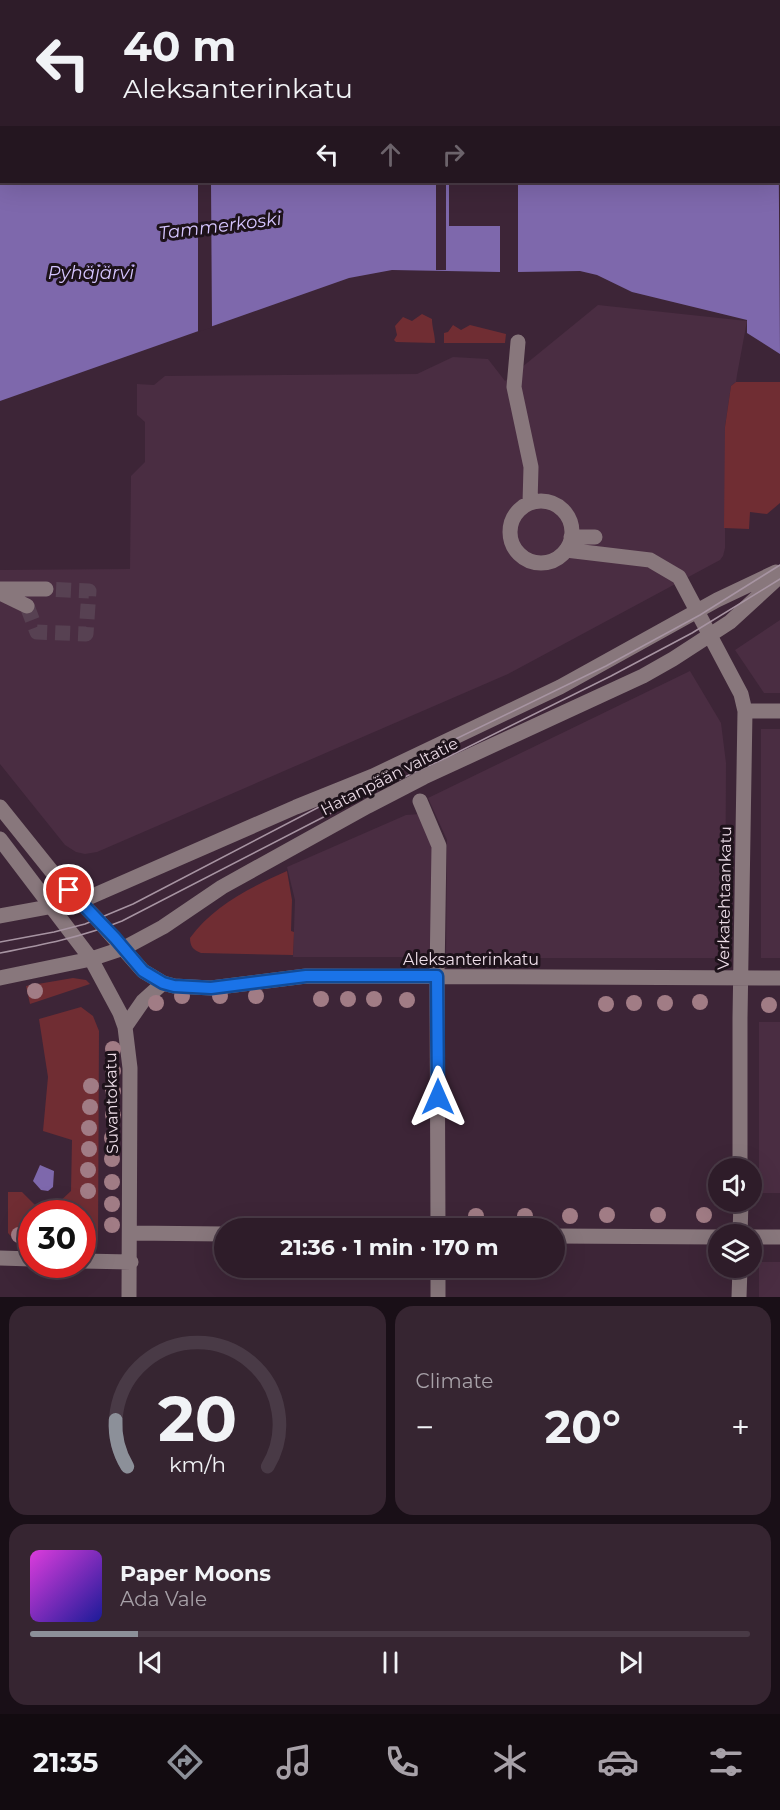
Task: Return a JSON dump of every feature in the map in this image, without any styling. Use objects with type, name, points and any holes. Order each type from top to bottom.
[{"type":"street","points":[[518,342],[514,387],[531,467],[530,503]]},
{"type":"street","points":[[540,501],[551,503],[559,507],[570,522],[569,543],[560,556],[551,562],[530,561],[521,556],[514,548],[510,538],[514,517],[530,503],[540,501]]},
{"type":"street","points":[[569,543],[595,537]]},
{"type":"street","name":"Verkatehtaankatu","points":[[569,543],[650,560],[679,577],[741,694],[745,711],[740,1158]]},
{"type":"street","name":"Hatanpään valtatie","points":[[0,916],[81,902],[296,807],[384,771],[560,687],[697,611],[780,570]]},
{"type":"street","name":"Hatanpään valtatie","points":[[0,978],[90,959],[124,948],[163,927],[222,887],[368,806],[424,777],[673,659],[730,622],[780,576]]},
{"type":"street","points":[[0,591],[46,589]]},
{"type":"street","points":[[0,591],[27,606]]},
{"type":"street","points":[[745,711],[780,711]]},
{"type":"street","points":[[420,801],[439,846],[438,1218]]},
{"type":"street","points":[[0,807],[57,878],[124,948]]},
{"type":"street","name":"Suvantokatu","points":[[0,839],[90,959],[120,1013],[125,1027],[130,1068],[129,1297]]},
{"type":"street","name":"Aleksanterinkatu","points":[[124,948],[143,971],[163,983],[188,988],[211,988],[306,976],[780,978]]},
{"type":"street","points":[[125,1027],[143,1001],[163,983]]},
{"type":"street","points":[[131,1233],[214,1234]]},
{"type":"street","points":[[565,1236],[708,1237]]},
{"type":"street","points":[[762,1237],[780,1237]]},
{"type":"street","points":[[0,1258],[18,1259]]},
{"type":"street","points":[[96,1261],[130,1262]]},
{"type":"street","points":[[438,1278],[438,1297]]},
{"type":"street","points":[[739,1297],[740,1278]]},
{"type":"shaded area","points":[[598,305],[747,321],[736,382],[731,386],[725,427],[725,548],[720,560],[508,674],[97,852],[85,854],[76,852],[65,845],[0,764],[0,570],[130,569],[131,476],[145,462],[145,422],[137,415],[137,384],[154,385],[165,376],[417,374],[453,357],[488,359],[505,381]]},
{"type":"shaded area","points":[[422,314],[432,319],[435,343],[396,342],[394,340],[397,335],[395,326],[403,317],[412,321]]},
{"type":"shaded area","points":[[453,325],[461,330],[470,325],[506,334],[505,343],[444,343],[444,333],[448,332]]},
{"type":"shaded area","points":[[736,382],[780,382],[780,503],[767,514],[750,512],[749,529],[724,528],[725,427],[731,386]]},
{"type":"shaded area","points":[[780,620],[780,693],[764,693],[735,650]]},
{"type":"shaded area","points":[[690,671],[721,723],[726,763],[725,958],[446,958],[447,840],[428,798]]},
{"type":"shaded area","points":[[761,729],[780,729],[780,958],[761,958]]},
{"type":"shaded area","points":[[420,814],[436,852],[430,957],[293,957],[295,900],[287,867],[406,815]]},
{"type":"shaded area","points":[[287,871],[292,900],[293,955],[201,953],[192,947],[190,938],[221,907]]},
{"type":"shaded area","points":[[73,978],[86,980],[90,984],[30,1004],[26,986]]},
{"type":"shaded area","points":[[81,1007],[93,1016],[99,1031],[98,1240],[96,1240],[96,1200],[61,1200],[71,1191],[72,1140],[43,1131],[48,1077],[39,1019]]},
{"type":"shaded area","points":[[759,1022],[780,1022],[780,1193],[762,1193],[762,1158],[759,1158]]},
{"type":"shaded area","points":[[8,1192],[22,1192],[30,1200],[18,1200],[17,1243],[8,1233]]},
{"type":"shaded area","points":[[762,1262],[780,1262],[780,1297],[759,1297]]},
{"type":"water","points":[[0,183],[449,183],[449,226],[500,226],[500,272],[392,270],[349,278],[0,401]]},
{"type":"water","points":[[518,183],[779,183],[780,354],[747,333],[747,320],[632,292],[597,275],[580,271],[518,272]]},
{"type":"water","points":[[40,1165],[54,1171],[53,1187],[48,1191],[41,1190],[33,1181]]},
{"type":"pier","points":[[198,183],[211,183],[212,327],[198,332]]},
{"type":"pier","points":[[436,183],[446,183],[446,270],[436,270]]},
{"type":"tunnel","points":[[27,606],[37,632],[86,634],[89,591],[46,589]]},
{"type":"tram line","points":[[0,942],[85,924],[133,904],[367,782],[606,666],[700,615],[780,565]]},
{"type":"tram line","points":[[0,953],[47,944],[122,921],[372,792],[611,676],[692,633],[780,579]]},
{"type":"route","points":[[69,890],[124,948],[138,967],[163,983],[174,986],[211,988],[306,976],[437,976],[438,1097]]},
{"type":"water label","name":"Tammerkoski","points":[[220,226]]},
{"type":"water label","name":"Pyhäjärvi","points":[[91,273]]}]
